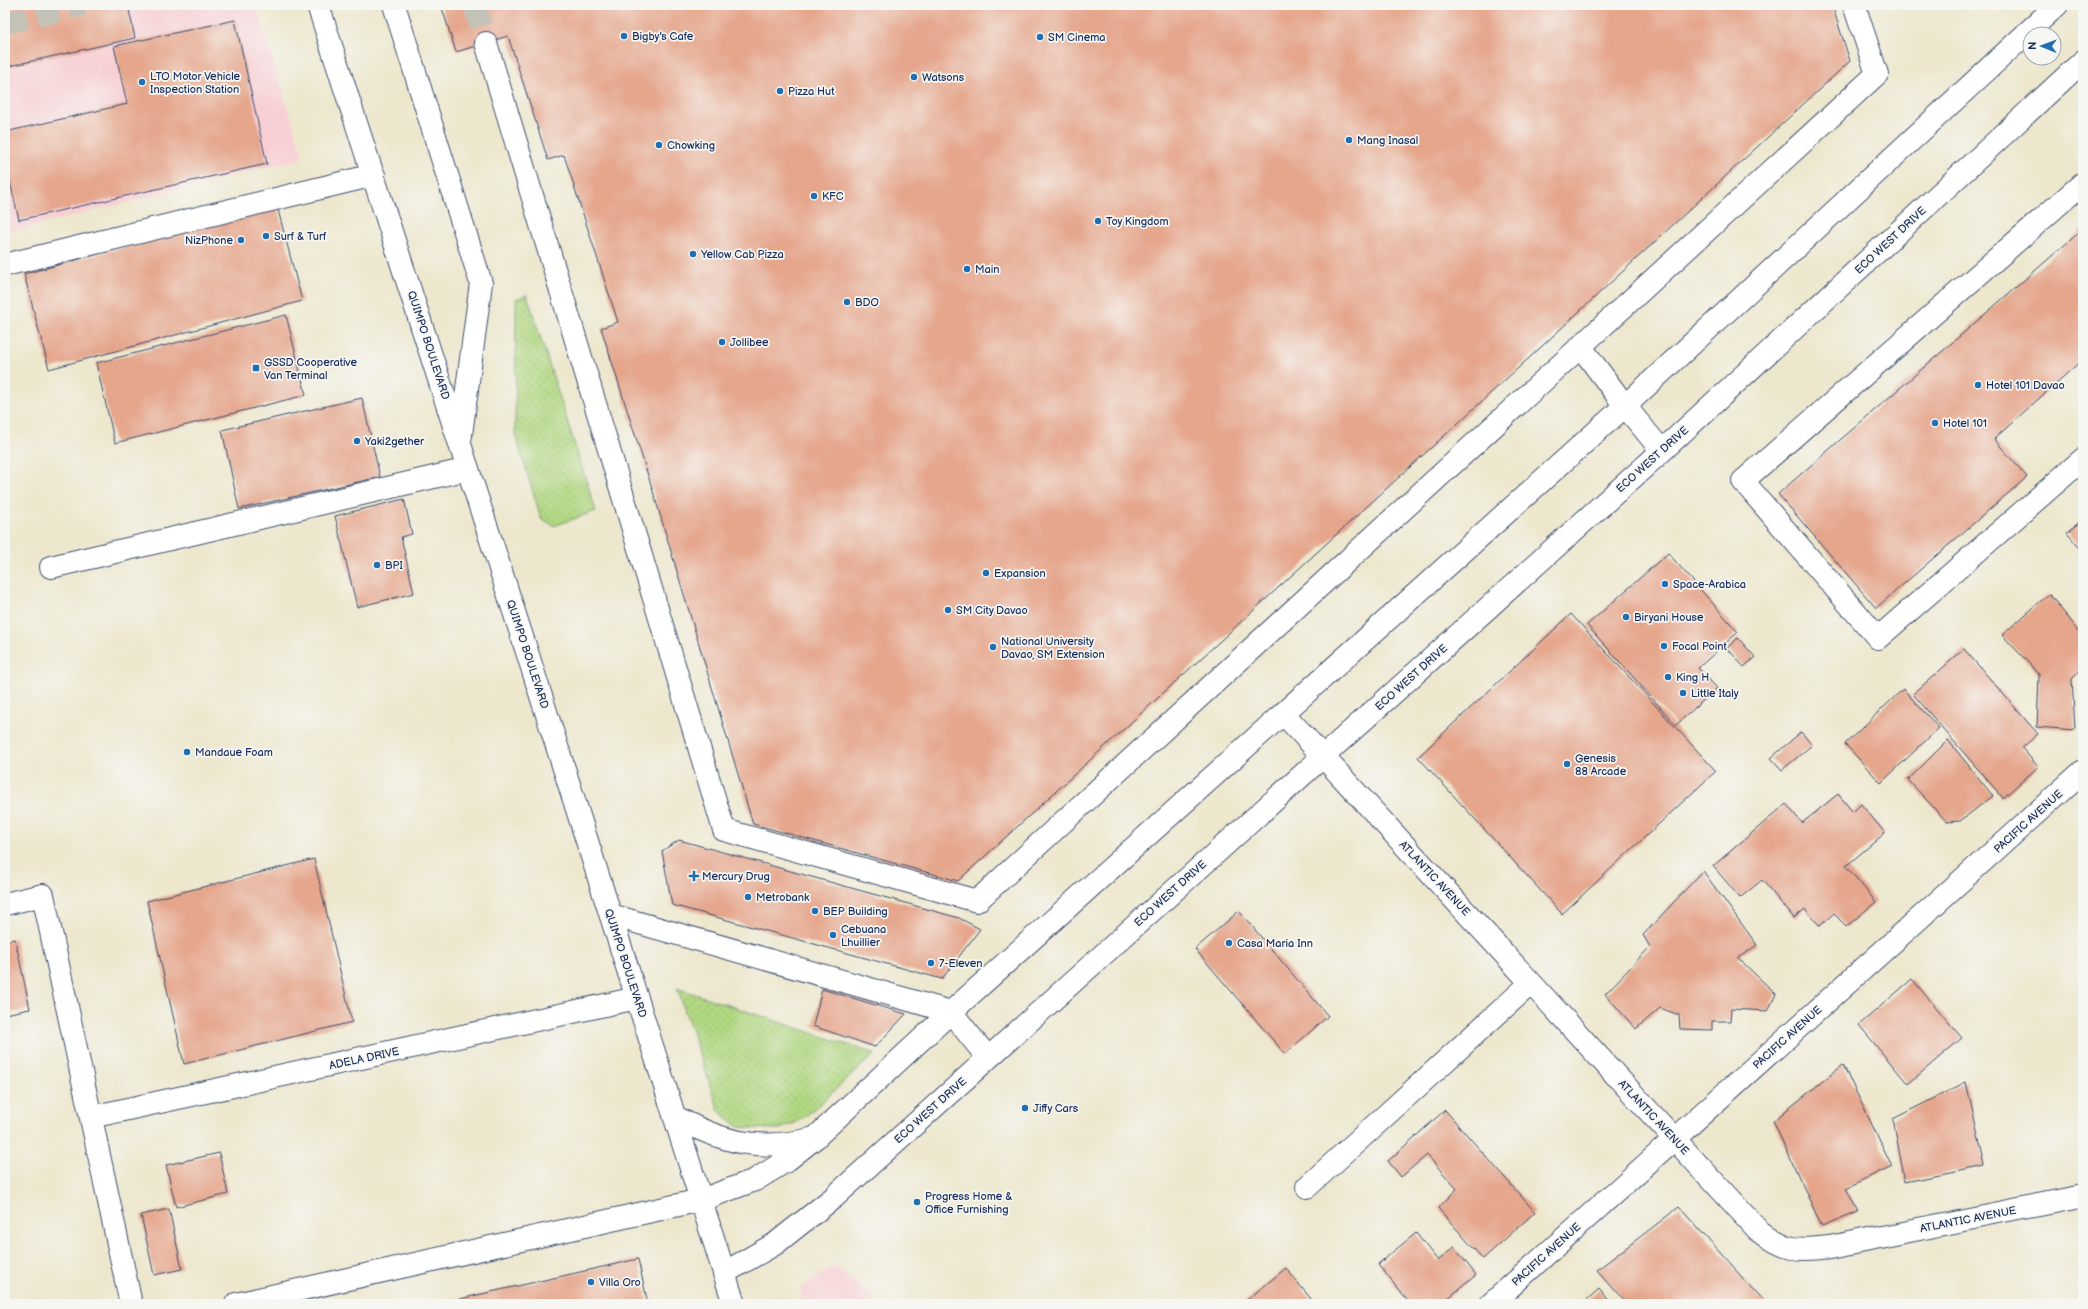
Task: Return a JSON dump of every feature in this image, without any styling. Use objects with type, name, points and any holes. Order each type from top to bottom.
[{"type":"street","name":"QUIMPO BOULEVARD","points":[[318,5],[460,442],[734,1304]]},
{"type":"street","points":[[394,5],[481,283],[460,442]]},
{"type":"street","points":[[486,43],[724,830],[977,901],[1877,74],[1854,5]]},
{"type":"street","points":[[236,1304],[701,1200],[755,1180],[786,1161],[815,1138],[951,1012],[1625,406],[2057,5]]},
{"type":"street","name":"ECO WEST DRIVE","points":[[724,1273],[775,1244],[833,1198],[1662,451],[2083,61]]},
{"type":"street","points":[[5,266],[374,175]]},
{"type":"street","points":[[2083,183],[1743,480],[1878,638],[2083,459]]},
{"type":"street","points":[[1581,346],[1625,406],[1662,451]]},
{"type":"street","points":[[51,567],[468,469]]},
{"type":"street","name":"ATLANTIC AVENUE","points":[[1283,713],[1758,1230],[1774,1242],[1790,1249],[1830,1247],[2083,1196]]},
{"type":"street","name":"PACIFIC AVENUE","points":[[1491,1304],[2083,771]]},
{"type":"street","points":[[5,904],[44,896],[131,1304]]},
{"type":"street","points":[[610,915],[951,1012],[988,1058]]},
{"type":"street","points":[[1307,1187],[1531,983]]},
{"type":"street","name":"ADELA DRIVE","points":[[91,1117],[637,998]]},
{"type":"street","points":[[674,1116],[704,1132],[740,1143],[783,1145],[815,1138]]},
{"type":"shaded area","name":"LTO Motor Vehicle Inspection Station","points":[[5,5],[256,5],[303,158],[5,233]]},
{"type":"shaded area","points":[[834,1265],[880,1304],[804,1304],[800,1289]]},
{"type":"green space","points":[[527,295],[596,511],[554,526],[541,518],[515,434],[516,299]]},
{"type":"green space","points":[[677,988],[875,1054],[806,1116],[793,1124],[780,1129],[746,1128],[736,1125],[719,1111]]},
{"type":"building","points":[[5,5],[128,5],[135,38],[5,67]]},
{"type":"building","name":"SM City Davao","points":[[441,5],[1832,5],[1850,61],[1540,348],[958,881],[753,824],[652,488],[601,328],[618,322],[564,155],[548,160],[508,36],[456,52]]},
{"type":"building","points":[[235,20],[267,164],[19,220],[5,160],[5,132],[127,104],[114,46]]},
{"type":"building","points":[[277,206],[302,301],[49,369],[24,274]]},
{"type":"building","name":"Hotel 101","points":[[2083,229],[2083,359],[1994,439],[2027,477],[1876,608],[1778,494]]},
{"type":"building","points":[[286,315],[306,395],[115,443],[96,363]]},
{"type":"building","points":[[362,398],[380,477],[239,509],[222,430]]},
{"type":"building","name":"BPI","points":[[404,499],[412,534],[401,537],[414,593],[357,607],[335,516]]},
{"type":"building","points":[[2083,519],[2083,552],[2067,533]]},
{"type":"building","name":"Focal Point","points":[[1668,553],[1738,632],[1698,668],[1717,688],[1676,725],[1587,625]]},
{"type":"building","points":[[2049,594],[2083,636],[2083,668],[2072,679],[2075,730],[2037,727],[2039,674],[2002,635]]},
{"type":"building","name":"Genesis 88 Arcade","points":[[1571,614],[1716,771],[1562,914],[1418,757]]},
{"type":"building","points":[[1738,638],[1755,657],[1744,667],[1727,648]]},
{"type":"building","points":[[1964,649],[2038,734],[2022,748],[2038,767],[2003,798],[1913,694]]},
{"type":"building","points":[[1903,689],[1939,728],[1881,783],[1845,744]]},
{"type":"building","points":[[1801,732],[1812,745],[1782,770],[1771,758]]},
{"type":"building","points":[[1948,740],[1993,796],[1960,821],[1947,822],[1908,780]]},
{"type":"building","points":[[1838,794],[1853,812],[1861,804],[1885,833],[1846,866],[1876,902],[1846,927],[1834,913],[1820,926],[1805,909],[1794,918],[1762,880],[1740,898],[1713,866],[1786,804],[1802,823]]},
{"type":"building","name":"BEP Building","points":[[679,840],[959,918],[980,929],[942,979],[672,905],[662,851]]},
{"type":"building","points":[[314,859],[352,1022],[184,1064],[147,901]]},
{"type":"building","points":[[1703,871],[1757,945],[1738,958],[1776,994],[1768,1011],[1731,1009],[1730,1021],[1712,1021],[1712,1030],[1680,1029],[1679,1015],[1660,1008],[1636,1029],[1605,994],[1650,947],[1643,935]]},
{"type":"building","points":[[1239,911],[1328,1016],[1285,1054],[1195,949]]},
{"type":"building","points":[[15,939],[30,1009],[5,1014],[5,941]]},
{"type":"building","points":[[1912,979],[1962,1038],[1908,1084],[1859,1025]]},
{"type":"building","points":[[822,989],[906,1014],[875,1047],[813,1026]]},
{"type":"building","points":[[1843,1065],[1892,1166],[1846,1188],[1858,1212],[1822,1227],[1773,1121]]},
{"type":"building","points":[[1966,1082],[1985,1166],[1905,1182],[1893,1119]]},
{"type":"building","points":[[1445,1110],[1535,1212],[1483,1259],[1438,1208],[1457,1189],[1427,1155],[1401,1177],[1388,1161]]},
{"type":"building","points":[[219,1153],[228,1194],[176,1207],[166,1165]]},
{"type":"building","points":[[1679,1207],[1766,1304],[1627,1304],[1597,1270]]},
{"type":"building","points":[[169,1209],[182,1269],[154,1275],[141,1215]]},
{"type":"building","points":[[1416,1233],[1438,1261],[1454,1247],[1476,1275],[1441,1304],[1410,1304],[1378,1264]]},
{"type":"building","name":"Villa Oro","points":[[638,1259],[648,1304],[442,1304],[442,1303]]},
{"type":"building","points":[[1286,1268],[1315,1304],[1242,1304]]},
{"type":"building","points":[[1599,1289],[1611,1304],[1582,1304]]},
{"type":"tunnel","points":[[5,23],[84,5]]},
{"type":"tunnel","points":[[474,5],[486,43]]},
{"type":"place","name":"Bigby's Cafe","points":[[624,36]]},
{"type":"place","name":"SM Cinema","points":[[1040,37]]},
{"type":"place","name":"Watsons","points":[[914,77]]},
{"type":"place","name":"LTO Motor Vehicle Inspection Station","points":[[142,82]]},
{"type":"place","name":"Pizza Hut","points":[[780,91]]},
{"type":"place","name":"Mang Inasal","points":[[1349,140]]},
{"type":"place","name":"Chowking","points":[[659,145]]},
{"type":"place","name":"KFC","points":[[814,196]]},
{"type":"place","name":"Toy Kingdom","points":[[1098,221]]},
{"type":"place","name":"Surf & Turf","points":[[266,236]]},
{"type":"place","name":"NizPhone","points":[[241,240]]},
{"type":"place","name":"Yellow Cab Pizza","points":[[693,254]]},
{"type":"place","name":"Main","points":[[967,269]]},
{"type":"place","name":"BDO","points":[[847,302]]},
{"type":"place","name":"Jollibee","points":[[722,342]]},
{"type":"place","name":"GSSD Cooperative Van Terminal","points":[[256,368]]},
{"type":"place","name":"Hotel 101 Davao","points":[[1978,385]]},
{"type":"place","name":"Hotel 101","points":[[1935,423]]},
{"type":"place","name":"Yaki2gether","points":[[357,441]]},
{"type":"place","name":"BPI","points":[[377,565]]},
{"type":"place","name":"Expansion","points":[[986,573]]},
{"type":"place","name":"Space-Arabica","points":[[1665,584]]},
{"type":"place","name":"SM City Davao","points":[[948,610]]},
{"type":"place","name":"Biryani House","points":[[1626,617]]},
{"type":"place","name":"Focal Point","points":[[1664,646]]},
{"type":"place","name":"National University Davao, SM Extension","points":[[993,647]]},
{"type":"place","name":"King H","points":[[1668,677]]},
{"type":"place","name":"Little Italy","points":[[1683,693]]},
{"type":"place","name":"Mandaue Foam","points":[[187,752]]},
{"type":"place","name":"Genesis 88 Arcade","points":[[1567,764]]},
{"type":"place","name":"Mercury Drug","points":[[694,876]]},
{"type":"place","name":"Metrobank","points":[[748,897]]},
{"type":"place","name":"BEP Building","points":[[815,911]]},
{"type":"place","name":"Cebuana Lhuillier","points":[[833,935]]},
{"type":"place","name":"Casa Maria Inn","points":[[1229,943]]},
{"type":"place","name":"7-Eleven","points":[[931,963]]},
{"type":"place","name":"Jiffy Cars","points":[[1025,1108]]},
{"type":"place","name":"Progress Home & Office Furnishing","points":[[917,1202]]},
{"type":"place","name":"Villa Oro","points":[[591,1282]]}]
